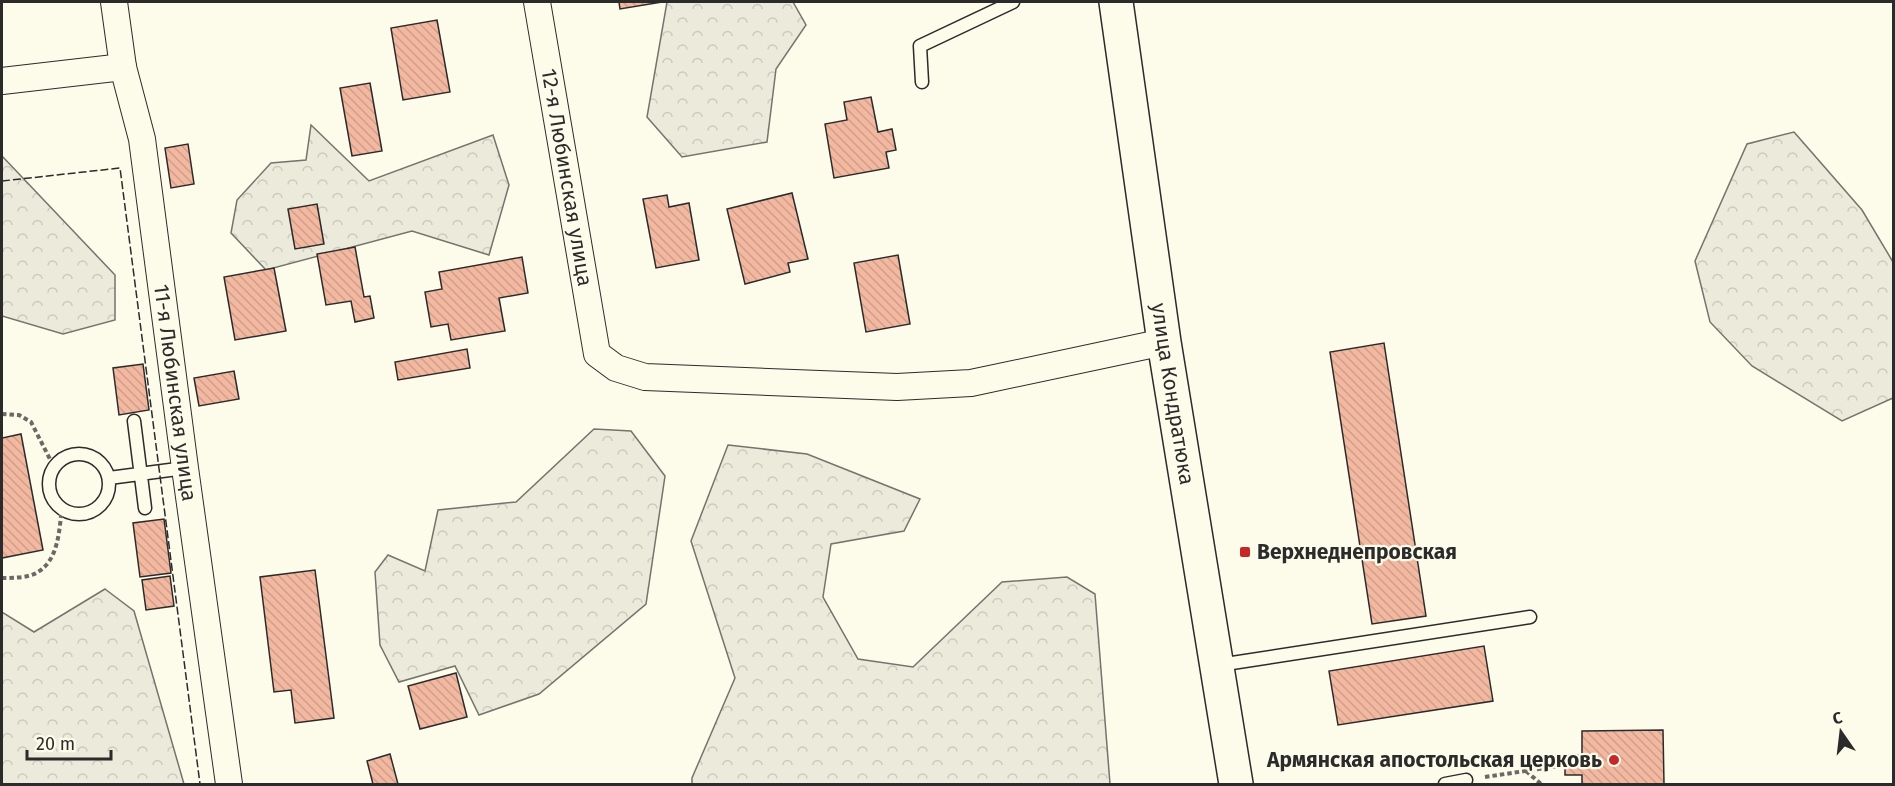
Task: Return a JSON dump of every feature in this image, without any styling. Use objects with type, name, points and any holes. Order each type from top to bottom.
[{"type":"main road","name":"улица Кондратюка","points":[[1116,2],[1164,342],[1236,784]]},
{"type":"street","name":"11-я Любинская улица","points":[[114,2],[123,67],[142,140],[229,784]]},
{"type":"street","name":"12-я Любинская улица","points":[[537,2],[597,354],[616,368],[645,376],[897,387],[971,383],[1164,342]]},
{"type":"street","points":[[2,81],[123,67]]},
{"type":"lane","points":[[922,82],[920,46],[1013,2]]},
{"type":"lane","points":[[134,421],[145,508]]},
{"type":"lane","points":[[74,454],[85,454],[96,459],[104,467],[109,478],[109,489],[104,500],[96,508],[85,513],[73,513],[62,508],[54,500],[50,489],[50,478],[54,467],[63,459],[74,454]]},
{"type":"lane","points":[[109,478],[185,468]]},
{"type":"lane","points":[[1218,666],[1530,617]]},
{"type":"lane","points":[[1445,784],[1467,780]]},
{"type":"path","points":[[2,414],[19,415],[31,422],[54,467]]},
{"type":"path","points":[[2,578],[38,573],[48,563],[57,546],[62,508]]},
{"type":"path","points":[[1467,780],[1565,765]]},
{"type":"path","points":[[1525,770],[1540,784]]},
{"type":"green space","points":[[667,2],[793,2],[806,25],[776,69],[767,142],[682,157],[647,117]]},
{"type":"green space","points":[[311,125],[369,181],[493,135],[509,185],[489,255],[412,231],[266,270],[231,233],[237,200],[271,163],[306,160]]},
{"type":"green space","points":[[1794,132],[1862,210],[1893,262],[1893,398],[1842,421],[1752,366],[1710,322],[1695,261],[1747,144]]},
{"type":"green space","points":[[2,156],[115,275],[115,320],[63,334],[2,316]]},
{"type":"green space","points":[[594,429],[631,431],[665,476],[646,604],[539,694],[479,715],[455,666],[399,682],[380,645],[375,572],[388,555],[425,571],[438,510],[516,502]]},
{"type":"green space","points":[[728,445],[807,454],[920,499],[904,531],[831,544],[823,597],[858,659],[913,667],[1002,582],[1067,577],[1095,594],[1110,784],[692,784],[692,778],[735,678],[691,541]]},
{"type":"green space","points":[[105,589],[134,611],[184,784],[2,784],[2,612],[34,632]]},
{"type":"building","points":[[619,2],[662,2],[620,9]]},
{"type":"building","points":[[437,20],[450,92],[403,100],[391,28]]},
{"type":"building","points":[[370,83],[382,151],[352,156],[340,88]]},
{"type":"building","points":[[871,97],[878,132],[892,129],[896,150],[886,152],[889,168],[834,178],[825,124],[847,120],[844,102]]},
{"type":"building","points":[[188,144],[194,184],[171,188],[165,148]]},
{"type":"building","points":[[792,193],[808,259],[788,263],[790,272],[745,284],[727,209]]},
{"type":"building","points":[[667,195],[669,207],[689,203],[699,260],[656,268],[643,199]]},
{"type":"building","points":[[317,204],[324,244],[295,249],[288,209]]},
{"type":"building","points":[[355,247],[364,297],[370,296],[374,318],[355,322],[351,301],[326,305],[317,254]]},
{"type":"building","points":[[898,255],[910,324],[866,332],[854,263]]},
{"type":"building","points":[[522,257],[528,293],[499,298],[505,331],[451,340],[448,324],[431,327],[425,292],[442,289],[439,272]]},
{"type":"building","points":[[274,268],[286,331],[235,340],[224,277]]},
{"type":"building","points":[[1384,343],[1426,616],[1372,624],[1330,352]]},
{"type":"building","points":[[467,349],[470,368],[398,380],[395,362]]},
{"type":"building","points":[[143,364],[149,410],[119,415],[113,368]]},
{"type":"building","points":[[234,371],[239,399],[199,406],[194,378]]},
{"type":"building","points":[[21,434],[43,550],[2,558],[2,438]]},
{"type":"building","points":[[164,519],[171,573],[140,577],[133,523]]},
{"type":"building","points":[[315,570],[334,718],[295,723],[291,690],[274,692],[260,577]]},
{"type":"building","points":[[170,576],[174,606],[146,610],[142,580]]},
{"type":"building","points":[[1484,646],[1493,701],[1338,725],[1329,671]]},
{"type":"building","points":[[456,673],[467,717],[420,729],[408,686]]},
{"type":"building","name":"Армянская апостольская церковь","points":[[1663,730],[1664,784],[1582,784],[1582,775],[1565,775],[1565,755],[1582,755],[1582,731]]},
{"type":"building","points":[[390,754],[398,784],[373,784],[367,761]]},
{"type":"fence","points":[[2,181],[120,168],[200,784]]},
{"type":"place","name":"Верхнеднепровская","points":[[1245,552]]},
{"type":"place","name":"Армянская апостольская церковь","points":[[1614,760]]}]
